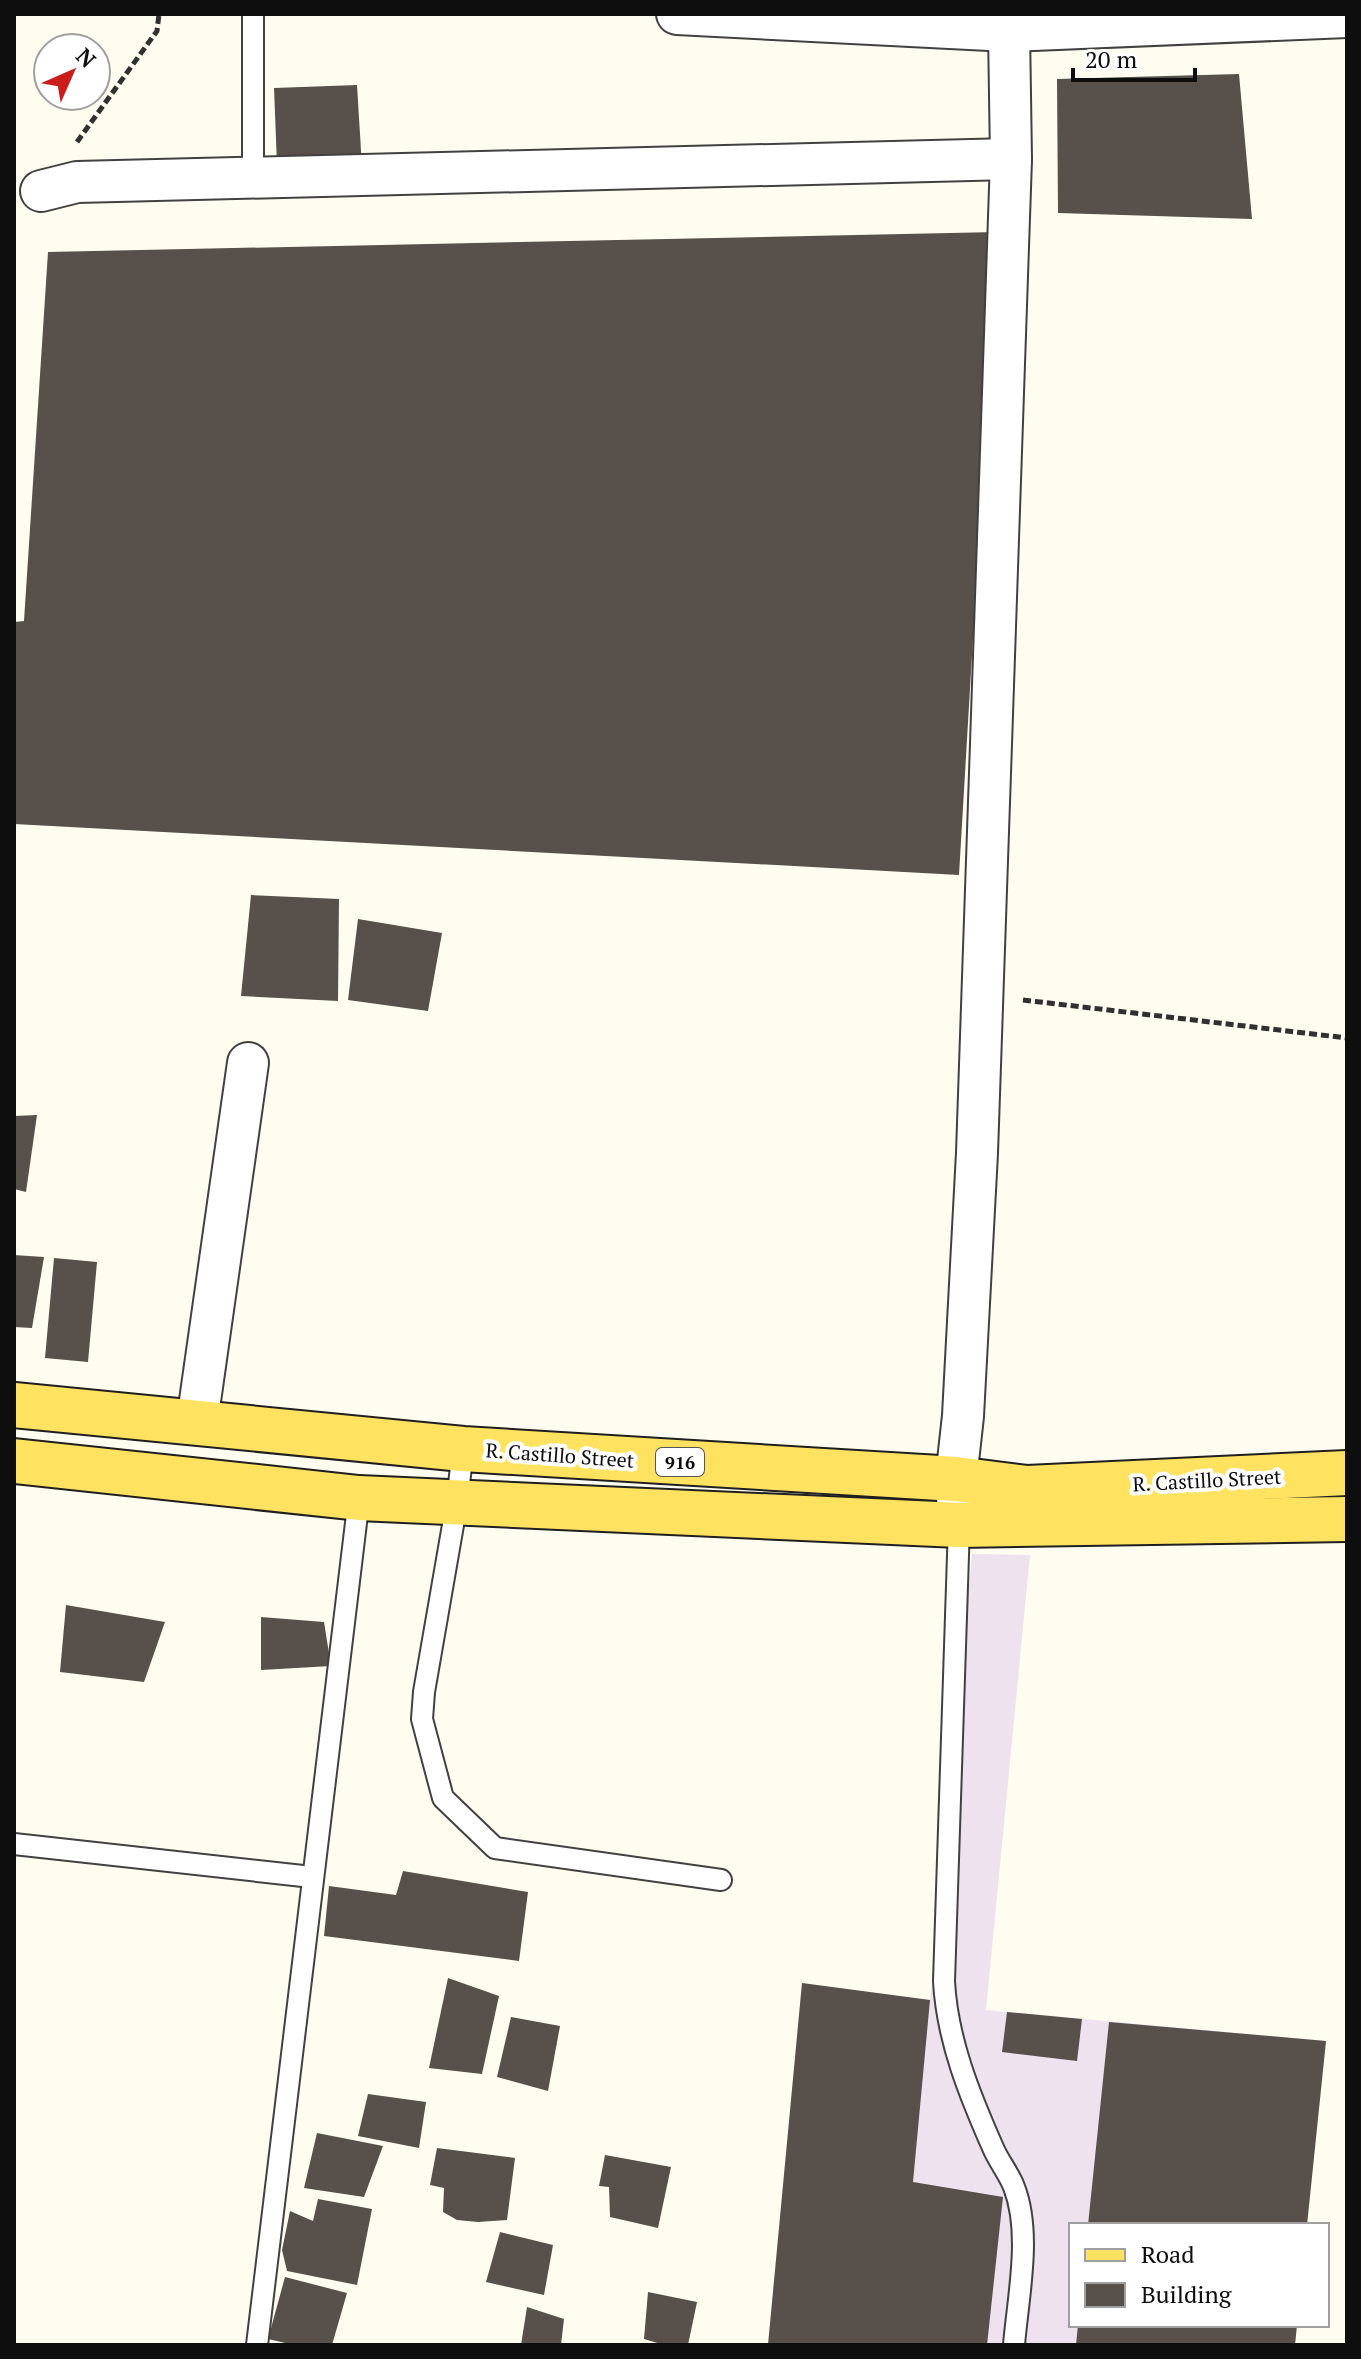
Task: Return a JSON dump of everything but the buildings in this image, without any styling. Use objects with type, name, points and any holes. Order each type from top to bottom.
[{"type":"main road","name":"R. Castillo Street","points":[[14,1405],[463,1449],[956,1479],[1027,1488],[1347,1473]]},
{"type":"main road","name":"R. Castillo Street","points":[[14,1461],[359,1498],[959,1525],[1347,1519]]},
{"type":"street","points":[[677,14],[1009,31],[1347,17]]},
{"type":"street","points":[[959,1525],[956,1479],[966,1369],[982,995],[1011,159],[1009,31]]},
{"type":"street","points":[[41,191],[77,182],[1011,159]]},
{"type":"street","points":[[197,1422],[248,1063]]},
{"type":"lane","points":[[253,14],[253,178]]},
{"type":"lane","points":[[463,1449],[422,1719],[443,1798],[495,1848],[721,1880]]},
{"type":"lane","points":[[257,2345],[359,1498]]},
{"type":"lane","points":[[959,1525],[945,2011],[958,2059],[995,2151],[1015,2188],[1023,2233],[1014,2345]]},
{"type":"lane","points":[[14,1844],[312,1877]]},
{"type":"path","points":[[41,191],[157,31],[159,14]]},
{"type":"path","points":[[982,995],[1347,1038]]},
{"type":"shaded area","points":[[972,1554],[1030,1555],[986,2010],[1326,2041],[1307,2223],[1069,2223],[1069,2327],[1297,2327],[1295,2345],[768,2345],[802,1983],[930,2000]]}]
